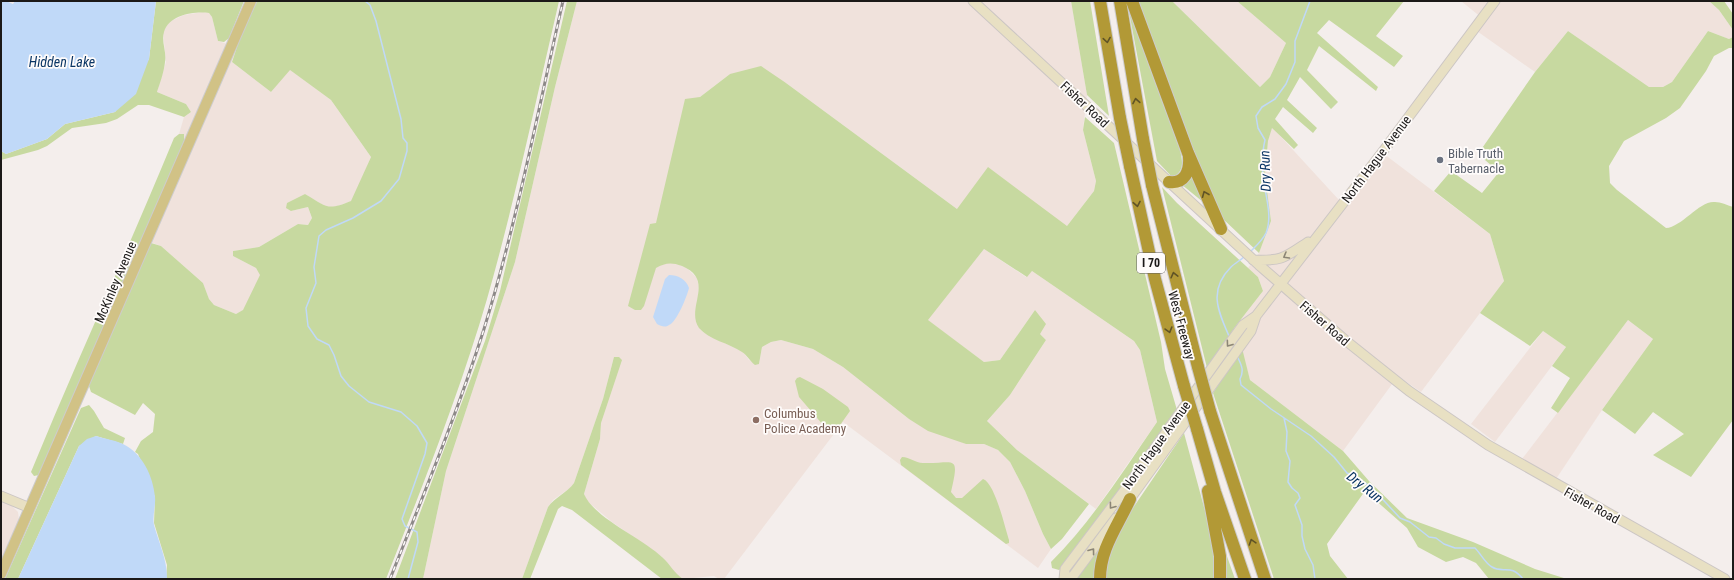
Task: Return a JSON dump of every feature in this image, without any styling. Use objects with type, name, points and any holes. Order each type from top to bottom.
[{"type":"highway","name":"West Freeway","points":[[1100,1],[1120,118],[1155,279],[1215,492],[1245,579]]},
{"type":"highway","name":"West Freeway","points":[[1120,1],[1152,185],[1210,411],[1264,579]]},
{"type":"highway","points":[[1132,1],[1188,153],[1221,229]]},
{"type":"highway","points":[[1169,182],[1177,182],[1186,175],[1189,167],[1188,153]]},
{"type":"highway","points":[[1204,454],[1206,480],[1220,556],[1220,579]]},
{"type":"highway","points":[[1100,579],[1101,560],[1108,539],[1123,516],[1130,499]]},
{"type":"main road","name":"McKinley Avenue","points":[[1,574],[251,1]]},
{"type":"main road","name":"Fisher Road","points":[[973,1],[1253,260],[1366,358],[1409,391],[1467,432],[1558,486],[1725,579]]},
{"type":"main road","name":"North Hague Avenue","points":[[1256,316],[1251,331],[1130,499],[1073,576],[1065,579],[1065,569],[1127,487],[1240,330],[1256,316],[1384,150],[1495,1]]},
{"type":"main road","points":[[1253,260],[1273,261],[1281,259],[1316,237]]},
{"type":"main road","points":[[1,496],[30,508]]},
{"type":"shaded area","points":[[577,1],[1071,1],[1087,95],[1083,130],[1096,181],[1094,191],[1067,226],[957,209],[786,83],[730,74],[700,97],[656,224],[650,224],[652,276],[655,268],[664,263],[674,263],[687,268],[697,278],[699,287],[696,318],[698,326],[703,332],[743,352],[749,360],[759,364],[762,347],[771,342],[781,340],[813,349],[843,367],[909,419],[966,444],[984,444],[998,450],[1010,462],[1025,491],[1051,549],[1038,568],[843,422],[724,579],[719,579],[714,576],[683,579],[677,575],[662,557],[612,522],[587,501],[584,494],[600,439],[601,423],[614,357],[603,399],[574,483],[570,488],[553,500],[548,507],[522,579],[423,579],[446,471],[515,262],[555,87]]},
{"type":"shaded area","points":[[1172,1],[1237,1],[1286,43],[1270,77],[1260,87]]},
{"type":"shaded area","points":[[1461,1],[1709,1],[1719,10],[1733,30],[1733,37],[1729,39],[1708,31],[1672,82],[1663,87],[1649,87],[1568,31],[1535,72],[1474,29],[1482,18]]},
{"type":"shaded area","points":[[203,12],[209,13],[212,17],[218,41],[237,47],[232,62],[271,92],[289,69],[331,100],[371,157],[352,201],[335,207],[326,207],[305,194],[291,211],[308,207],[312,218],[308,225],[298,224],[259,247],[233,251],[233,256],[256,268],[261,275],[243,311],[236,314],[214,305],[209,299],[203,283],[161,246],[141,239],[184,141],[184,134],[179,134],[184,117],[191,112],[186,104],[157,92],[166,62],[163,32],[169,22],[184,15]]},
{"type":"shaded area","points":[[1272,127],[1339,200],[1380,151],[1490,234],[1504,281],[1421,392],[1398,376],[1343,451],[1250,380],[1235,327],[1263,291],[1258,277],[1248,268],[1259,253],[1271,221],[1265,175],[1268,141]]},
{"type":"shaded area","points":[[984,249],[1026,277],[1032,271],[1134,341],[1140,350],[1157,422],[1096,509],[1017,450],[987,421],[1010,395],[1046,340],[1040,334],[1035,310],[1000,360],[984,362],[927,320]]},
{"type":"shaded area","points":[[1628,320],[1653,339],[1602,410],[1556,479],[1522,459]]},
{"type":"shaded area","points":[[1543,331],[1566,347],[1495,442],[1471,424]]},
{"type":"shaded area","points":[[1,501],[11,505],[18,512],[19,520],[1,565]]},
{"type":"green space","points":[[156,1],[244,1],[229,38],[224,42],[218,41],[212,17],[209,13],[183,15],[171,22],[164,32],[165,58],[162,77],[157,92],[186,104],[191,112],[184,117],[149,105],[138,105],[117,119],[106,123],[72,128],[47,146],[38,150],[1,160],[1,151],[6,154],[47,139],[65,124],[115,112],[149,59]]},
{"type":"green space","points":[[257,1],[559,1],[516,188],[487,299],[452,406],[386,579],[166,579],[167,565],[154,523],[155,497],[138,454],[135,452],[141,441],[153,432],[155,414],[143,403],[135,415],[91,392],[89,386],[151,243],[161,246],[203,283],[209,299],[214,305],[236,314],[243,310],[260,275],[256,268],[233,256],[233,251],[259,247],[298,224],[308,225],[312,218],[308,207],[291,211],[286,208],[287,203],[305,194],[323,205],[332,207],[351,201],[371,157],[331,100],[290,70],[271,92],[232,62],[239,41]]},
{"type":"green space","points":[[567,1],[577,1],[555,87],[515,262],[446,471],[423,579],[395,579],[485,341],[500,291]]},
{"type":"green space","points":[[1071,1],[1090,1],[1109,116],[1087,95]]},
{"type":"green space","points":[[1127,1],[1181,154],[1182,166],[1177,174],[1172,177],[1157,161]]},
{"type":"green space","points":[[1137,1],[1172,1],[1260,87],[1270,77],[1286,43],[1237,1],[1404,1],[1376,36],[1403,56],[1394,67],[1329,20],[1317,33],[1378,87],[1376,91],[1319,46],[1307,70],[1338,102],[1331,109],[1300,77],[1287,100],[1317,128],[1313,133],[1283,107],[1275,119],[1298,145],[1294,149],[1272,128],[1268,141],[1265,175],[1271,221],[1259,253],[1221,217],[1211,197]]},
{"type":"green space","points":[[1709,1],[1724,1],[1733,14],[1733,30],[1719,10]]},
{"type":"green space","points":[[1568,31],[1649,87],[1663,87],[1672,82],[1708,31],[1729,39],[1733,37],[1733,48],[1729,48],[1714,56],[1706,71],[1680,108],[1666,118],[1624,141],[1609,166],[1610,183],[1666,228],[1672,227],[1703,205],[1709,203],[1720,202],[1733,207],[1733,420],[1691,477],[1653,455],[1684,434],[1653,412],[1635,434],[1602,410],[1653,339],[1628,320],[1558,413],[1551,408],[1570,378],[1552,366],[1566,347],[1543,331],[1530,346],[1480,313],[1504,281],[1490,234],[1434,191],[1451,171],[1482,193],[1499,172],[1478,154],[1535,72]]},
{"type":"green space","points":[[761,66],[957,209],[988,167],[1067,226],[1094,191],[1096,181],[1083,130],[1085,117],[1114,143],[1161,342],[1165,369],[1177,410],[1065,565],[1059,570],[1052,568],[1051,562],[1094,512],[1120,477],[1157,422],[1140,350],[1134,341],[1032,271],[1027,277],[984,249],[928,320],[984,362],[1000,360],[1035,310],[1046,324],[1040,334],[1046,340],[1010,395],[987,421],[1017,450],[1089,504],[1062,539],[1051,549],[1025,491],[1010,462],[998,450],[984,444],[966,444],[928,431],[909,419],[843,367],[813,349],[781,340],[771,342],[762,347],[759,364],[755,365],[742,352],[708,336],[699,328],[695,312],[699,286],[697,279],[692,272],[682,266],[668,264],[656,268],[644,306],[641,310],[635,310],[628,306],[650,224],[656,223],[685,99],[700,97],[730,74]]},
{"type":"green space","points":[[179,134],[184,134],[184,141],[39,475],[34,476],[31,472],[48,430],[174,138]]},
{"type":"green space","points":[[1192,170],[1205,200],[1203,202],[1181,184]]},
{"type":"green space","points":[[1162,187],[1177,203],[1258,277],[1263,291],[1235,327],[1207,368]]},
{"type":"green space","points":[[1242,348],[1250,380],[1343,451],[1369,481],[1407,518],[1473,542],[1535,569],[1567,579],[1489,579],[1476,563],[1463,557],[1446,562],[1418,547],[1407,528],[1365,491],[1327,544],[1330,556],[1348,579],[1274,579],[1213,393]]},
{"type":"green space","points":[[614,357],[619,357],[622,360],[601,423],[600,439],[584,494],[589,503],[598,511],[653,550],[683,579],[662,579],[572,510],[562,506],[558,509],[530,579],[522,579],[548,507],[574,483],[603,399]]},
{"type":"green space","points":[[800,377],[823,389],[848,407],[850,411],[833,435],[799,397],[795,381]]},
{"type":"green space","points":[[89,405],[104,428],[125,438],[123,444],[96,436],[79,446],[18,579],[5,579],[81,408]]},
{"type":"green space","points":[[1184,433],[1211,533],[1216,558],[1216,579],[1104,579],[1103,572],[1116,533]]},
{"type":"green space","points":[[902,457],[920,463],[952,463],[955,466],[955,471],[951,492],[956,498],[962,498],[983,479],[987,482],[992,489],[999,506],[1009,543],[1006,544],[901,465],[900,460]]},
{"type":"green space","points":[[1102,542],[1097,579],[1075,579]]},
{"type":"green space","points":[[1223,545],[1235,579],[1222,579]]},
{"type":"water","name":"Hidden Lake","points":[[1,1],[6,1],[13,4],[15,1],[156,1],[149,59],[136,94],[115,112],[65,124],[47,139],[6,154],[1,151]]},
{"type":"water","points":[[669,275],[681,278],[686,282],[689,288],[684,302],[675,319],[668,326],[664,327],[657,324],[653,317],[665,279]]},
{"type":"water","points":[[96,436],[123,444],[130,448],[146,466],[154,489],[154,525],[164,558],[167,578],[18,579],[79,446],[87,439]]},
{"type":"waterway","points":[[365,1],[370,5],[376,21],[401,119],[403,138],[407,143],[407,151],[399,179],[381,201],[353,218],[326,230],[319,236],[314,267],[316,283],[306,308],[308,326],[317,339],[329,345],[341,376],[349,386],[369,402],[401,412],[417,426],[427,443],[425,454],[402,519],[405,526],[417,532],[418,542],[408,579]]},
{"type":"waterway","name":"Dry Run","points":[[1250,252],[1266,233],[1269,219],[1262,163],[1265,140],[1258,128],[1256,116],[1262,107],[1275,99],[1286,84],[1295,62],[1295,41],[1310,1]]},
{"type":"waterway","name":"Dry Run","points":[[1229,336],[1221,318],[1217,301],[1217,292],[1219,284],[1224,276],[1231,267],[1245,256]]},
{"type":"waterway","name":"Dry Run","points":[[1238,358],[1242,368],[1240,379],[1241,385],[1271,409],[1311,436],[1334,457],[1347,473],[1359,478],[1373,489],[1400,518],[1410,522],[1429,537],[1436,538],[1444,544],[1455,548],[1475,548],[1492,567],[1500,570],[1515,571],[1523,579]]},
{"type":"waterway","points":[[1284,418],[1287,432],[1286,451],[1290,461],[1288,482],[1298,493],[1300,498],[1295,505],[1302,525],[1302,536],[1305,549],[1313,565],[1315,579]]},
{"type":"railway","points":[[390,579],[451,424],[474,361],[496,289],[517,207],[563,1]]},
{"type":"place","name":"Bible Truth Tabernacle","points":[[1440,160]]},
{"type":"place","name":"Columbus Police Academy","points":[[756,420]]}]
